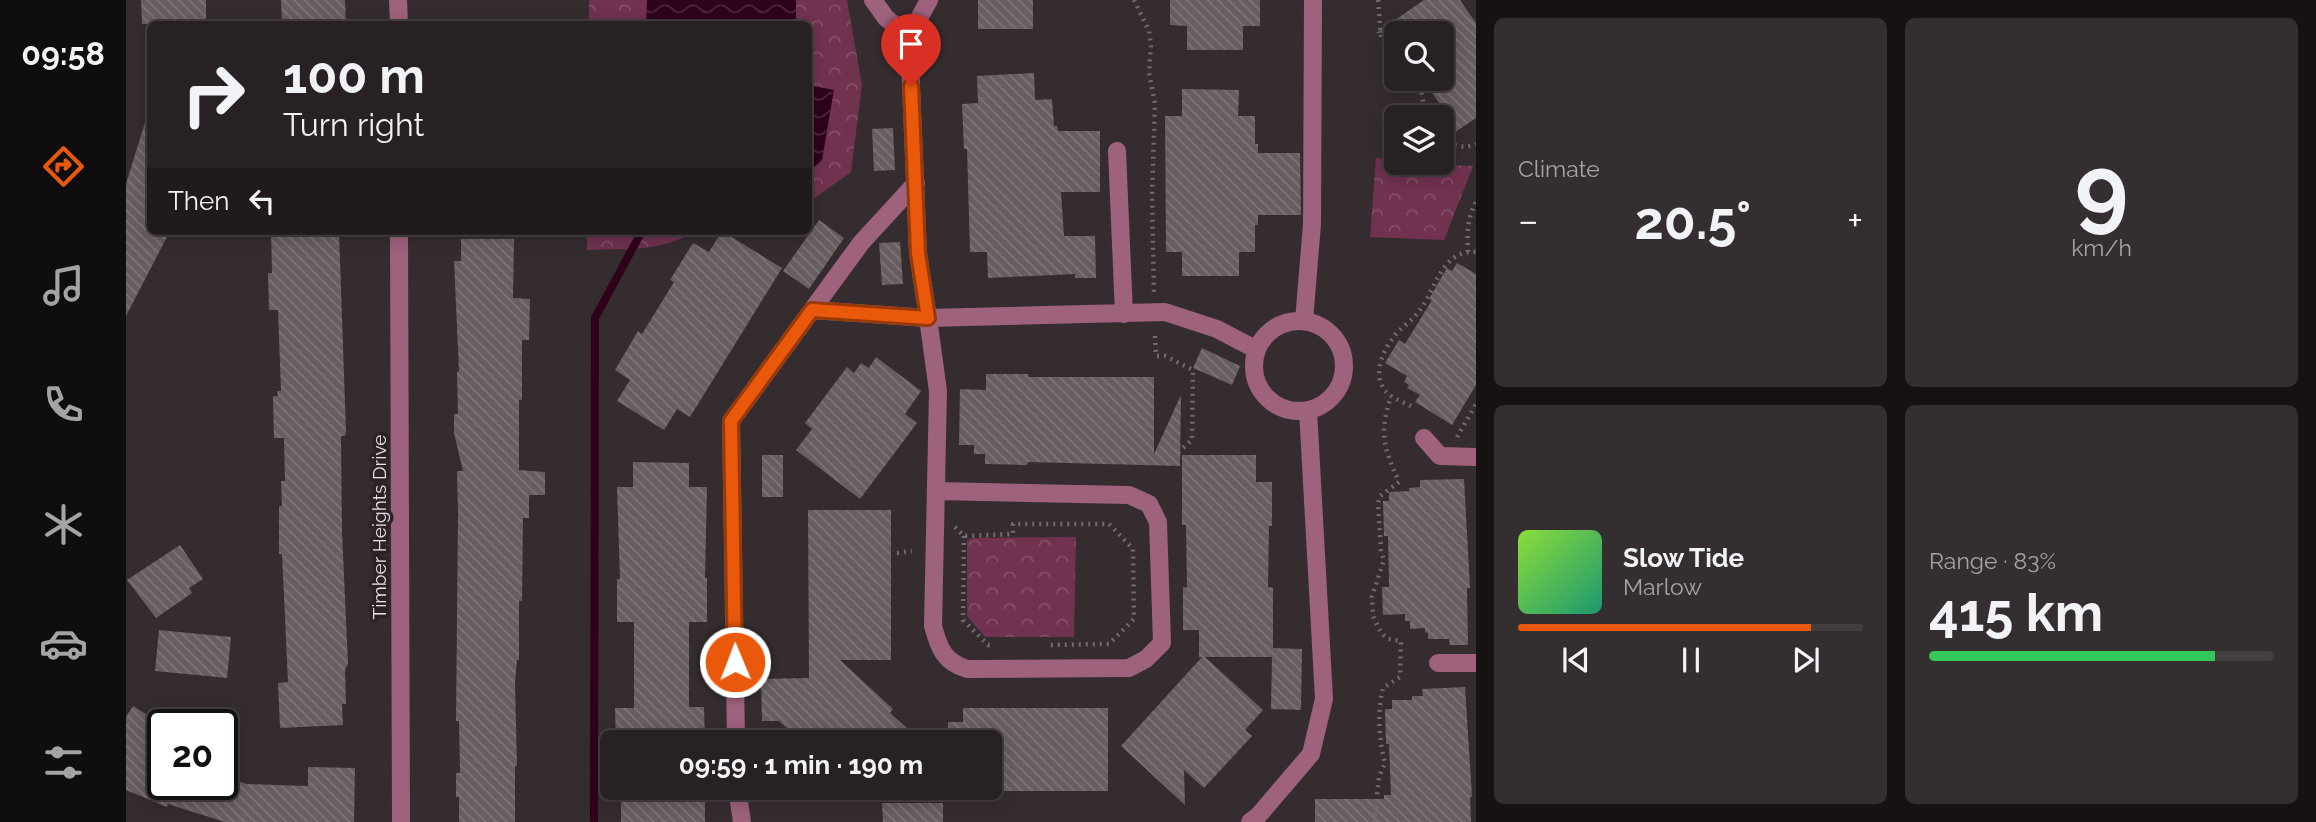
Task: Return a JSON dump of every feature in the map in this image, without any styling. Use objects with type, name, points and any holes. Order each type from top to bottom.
[{"type":"street","points":[[398,0],[398,21]]},
{"type":"street","points":[[873,0],[886,18],[909,37]]},
{"type":"street","points":[[929,0],[909,37],[918,253],[938,391],[933,626],[940,651],[953,665],[967,669],[1129,668],[1146,659],[1162,643],[1158,522],[1149,504],[1129,495],[937,491]]},
{"type":"street","points":[[1304,321],[1312,224],[1313,0]]},
{"type":"street","points":[[1117,151],[1124,314]]},
{"type":"street","points":[[736,730],[731,421],[861,243],[916,183]]},
{"type":"street","name":"Timber Heights Drive","points":[[399,235],[401,822]]},
{"type":"street","points":[[812,310],[928,318],[1165,312],[1217,329],[1257,350]]},
{"type":"street","points":[[1304,321],[1318,325],[1330,333],[1338,344],[1344,371],[1340,385],[1322,405],[1294,411],[1281,408],[1260,390],[1254,363],[1264,337],[1276,327],[1289,322],[1304,321]]},
{"type":"street","points":[[1250,822],[1311,754],[1324,699],[1308,410]]},
{"type":"street","points":[[1424,439],[1440,456],[1476,457]]},
{"type":"street","points":[[1438,663],[1476,663]]},
{"type":"street","points":[[739,800],[742,822]]},
{"type":"path","points":[[1134,0],[1149,31],[1149,73],[1155,103],[1154,297]]},
{"type":"path","points":[[1378,0],[1381,37],[1384,42]]},
{"type":"path","points":[[1454,146],[1467,148],[1476,144]]},
{"type":"path","points":[[1468,252],[1467,229],[1470,213],[1476,202]]},
{"type":"path","points":[[1411,406],[1391,396],[1384,388],[1380,379],[1383,353],[1394,337],[1418,314],[1446,264],[1468,252],[1476,252]]},
{"type":"path","points":[[1155,336],[1156,356],[1165,356],[1192,370],[1192,440],[1175,455]]},
{"type":"path","points":[[1374,822],[1378,777],[1385,763],[1381,747],[1381,699],[1383,688],[1400,677],[1401,641],[1388,639],[1381,633],[1373,616],[1372,596],[1384,560],[1378,503],[1380,496],[1399,482],[1382,436],[1391,396]]},
{"type":"path","points":[[1449,438],[1457,437],[1476,404]]},
{"type":"path","points":[[952,524],[964,537],[963,620],[988,645],[1001,645]]},
{"type":"path","points":[[964,537],[1013,534],[1013,524],[1109,524],[1133,549],[1134,619],[1109,644],[1042,645]]},
{"type":"path","points":[[897,553],[912,553],[913,542]]},
{"type":"green space","points":[[589,0],[847,0],[862,85],[851,172],[812,200],[812,21],[589,21]]},
{"type":"green space","points":[[1376,158],[1384,159],[1384,175],[1454,175],[1454,165],[1473,166],[1444,240],[1370,237]]},
{"type":"green space","points":[[587,235],[687,235],[656,246],[587,250]]},
{"type":"green space","points":[[1076,537],[1074,637],[985,637],[967,616],[967,540]]},
{"type":"water","points":[[647,0],[796,0],[796,21],[646,21]]},
{"type":"water","points":[[812,86],[834,90],[822,160],[812,169]]},
{"type":"building","points":[[141,0],[206,0],[206,21],[147,21],[147,24],[142,24]]},
{"type":"building","points":[[281,0],[345,0],[346,21],[282,21]]},
{"type":"building","points":[[978,0],[1033,0],[1033,29],[978,29]]},
{"type":"building","points":[[1170,0],[1260,0],[1260,26],[1243,26],[1243,50],[1187,50],[1187,26],[1170,25]]},
{"type":"building","points":[[1424,0],[1460,0],[1476,23],[1476,118],[1454,133],[1454,105],[1440,105],[1431,91],[1454,91],[1454,21],[1393,21]]},
{"type":"building","points":[[1034,73],[1035,100],[1052,99],[1054,126],[1057,126],[1058,131],[1100,131],[1100,192],[1061,192],[1064,236],[1095,236],[1096,278],[1075,278],[1075,274],[988,278],[987,252],[970,252],[967,149],[964,149],[962,104],[978,103],[977,76]]},
{"type":"building","points":[[1182,89],[1239,90],[1238,116],[1255,116],[1255,144],[1258,144],[1258,153],[1300,153],[1301,215],[1258,215],[1258,225],[1255,225],[1255,252],[1239,252],[1239,276],[1182,276],[1182,252],[1166,252],[1165,116],[1182,116]]},
{"type":"building","points":[[147,119],[147,235],[168,235],[126,316],[126,184]]},
{"type":"building","points":[[893,128],[895,170],[874,171],[872,129]]},
{"type":"building","points":[[819,220],[844,238],[809,289],[783,271],[808,235],[812,235],[812,230]]},
{"type":"building","points":[[271,235],[339,235],[346,432],[345,436],[341,436],[342,532],[348,664],[345,670],[346,704],[342,704],[343,725],[280,728],[278,683],[288,682],[282,554],[279,554],[281,481],[285,481],[284,438],[274,438],[273,396],[278,396],[277,391],[281,391],[278,310],[269,310],[268,273],[272,273]]},
{"type":"building","points":[[720,235],[728,235],[782,268],[690,417],[677,409],[664,430],[617,401],[630,380],[615,370],[638,331],[642,334],[674,282],[670,280],[693,243],[709,252]]},
{"type":"building","points":[[461,239],[514,239],[513,298],[530,299],[529,340],[522,340],[519,470],[545,472],[545,495],[529,495],[529,518],[523,518],[522,601],[519,601],[519,660],[515,683],[515,822],[459,822],[459,797],[456,797],[456,773],[460,773],[459,721],[456,721],[457,471],[463,471],[454,433],[454,414],[458,414],[459,371],[454,261],[461,261]]},
{"type":"building","points":[[900,242],[903,284],[882,285],[879,243]]},
{"type":"building","points":[[1457,263],[1476,274],[1476,385],[1452,425],[1415,402],[1420,395],[1407,388],[1409,385],[1404,382],[1407,376],[1385,363],[1399,340],[1405,344],[1432,300],[1429,299],[1447,268],[1452,271]]},
{"type":"building","points":[[1202,348],[1240,366],[1232,385],[1193,368]]},
{"type":"building","points":[[876,357],[921,391],[905,414],[917,423],[860,499],[796,450],[812,429],[805,423],[847,367],[854,373],[861,363],[869,368]]},
{"type":"building","points":[[986,374],[1028,374],[1028,377],[1154,377],[1154,454],[1181,395],[1180,466],[1028,462],[1027,465],[985,464],[985,454],[974,454],[974,445],[959,445],[960,389],[986,390]]},
{"type":"building","points":[[762,455],[783,455],[783,497],[762,497]]},
{"type":"building","points":[[1182,455],[1256,455],[1256,482],[1272,482],[1268,587],[1273,588],[1273,648],[1302,649],[1301,710],[1271,709],[1272,657],[1205,657],[1263,710],[1245,730],[1252,736],[1204,788],[1184,770],[1185,805],[1121,746],[1202,657],[1199,657],[1199,630],[1183,630],[1183,587],[1187,588],[1186,525],[1182,525]]},
{"type":"building","points":[[633,462],[689,463],[689,487],[707,487],[707,622],[689,622],[689,707],[704,707],[705,730],[616,730],[615,708],[634,708],[634,622],[617,622],[617,579],[620,579],[617,487],[633,487]]},
{"type":"building","points":[[1464,479],[1470,588],[1467,588],[1468,645],[1450,645],[1449,639],[1428,639],[1425,628],[1410,629],[1410,621],[1405,621],[1405,614],[1383,615],[1382,587],[1389,587],[1388,536],[1384,536],[1383,501],[1389,501],[1389,492],[1409,491],[1409,488],[1420,487],[1420,480]]},
{"type":"building","points":[[808,510],[891,510],[891,660],[840,660],[893,709],[890,713],[909,730],[789,730],[779,721],[762,721],[761,679],[809,678]]},
{"type":"building","points":[[180,545],[203,579],[189,588],[192,593],[156,618],[127,580]]},
{"type":"building","points":[[159,630],[231,637],[227,678],[155,671]]},
{"type":"building","points":[[1465,687],[1472,797],[1471,822],[1315,822],[1315,799],[1384,799],[1384,795],[1391,795],[1385,709],[1392,709],[1392,700],[1412,700],[1412,696],[1423,696],[1422,689]]},
{"type":"building","points":[[133,706],[147,715],[147,799],[126,790],[126,717]]},
{"type":"building","points":[[963,708],[1108,708],[1108,791],[1002,791],[1002,730],[948,730],[948,722],[963,722]]},
{"type":"building","points":[[308,767],[355,768],[354,822],[225,822],[168,804],[167,807],[150,800],[238,800],[238,781],[247,784],[308,786]]},
{"type":"building","points":[[621,800],[705,800],[705,822],[621,822]]},
{"type":"building","points":[[882,803],[943,803],[943,822],[883,822]]},
{"type":"waterway","points":[[594,822],[595,318],[640,235]]},
{"type":"route","points":[[735,662],[731,421],[812,310],[928,318],[918,253],[911,86]]}]
